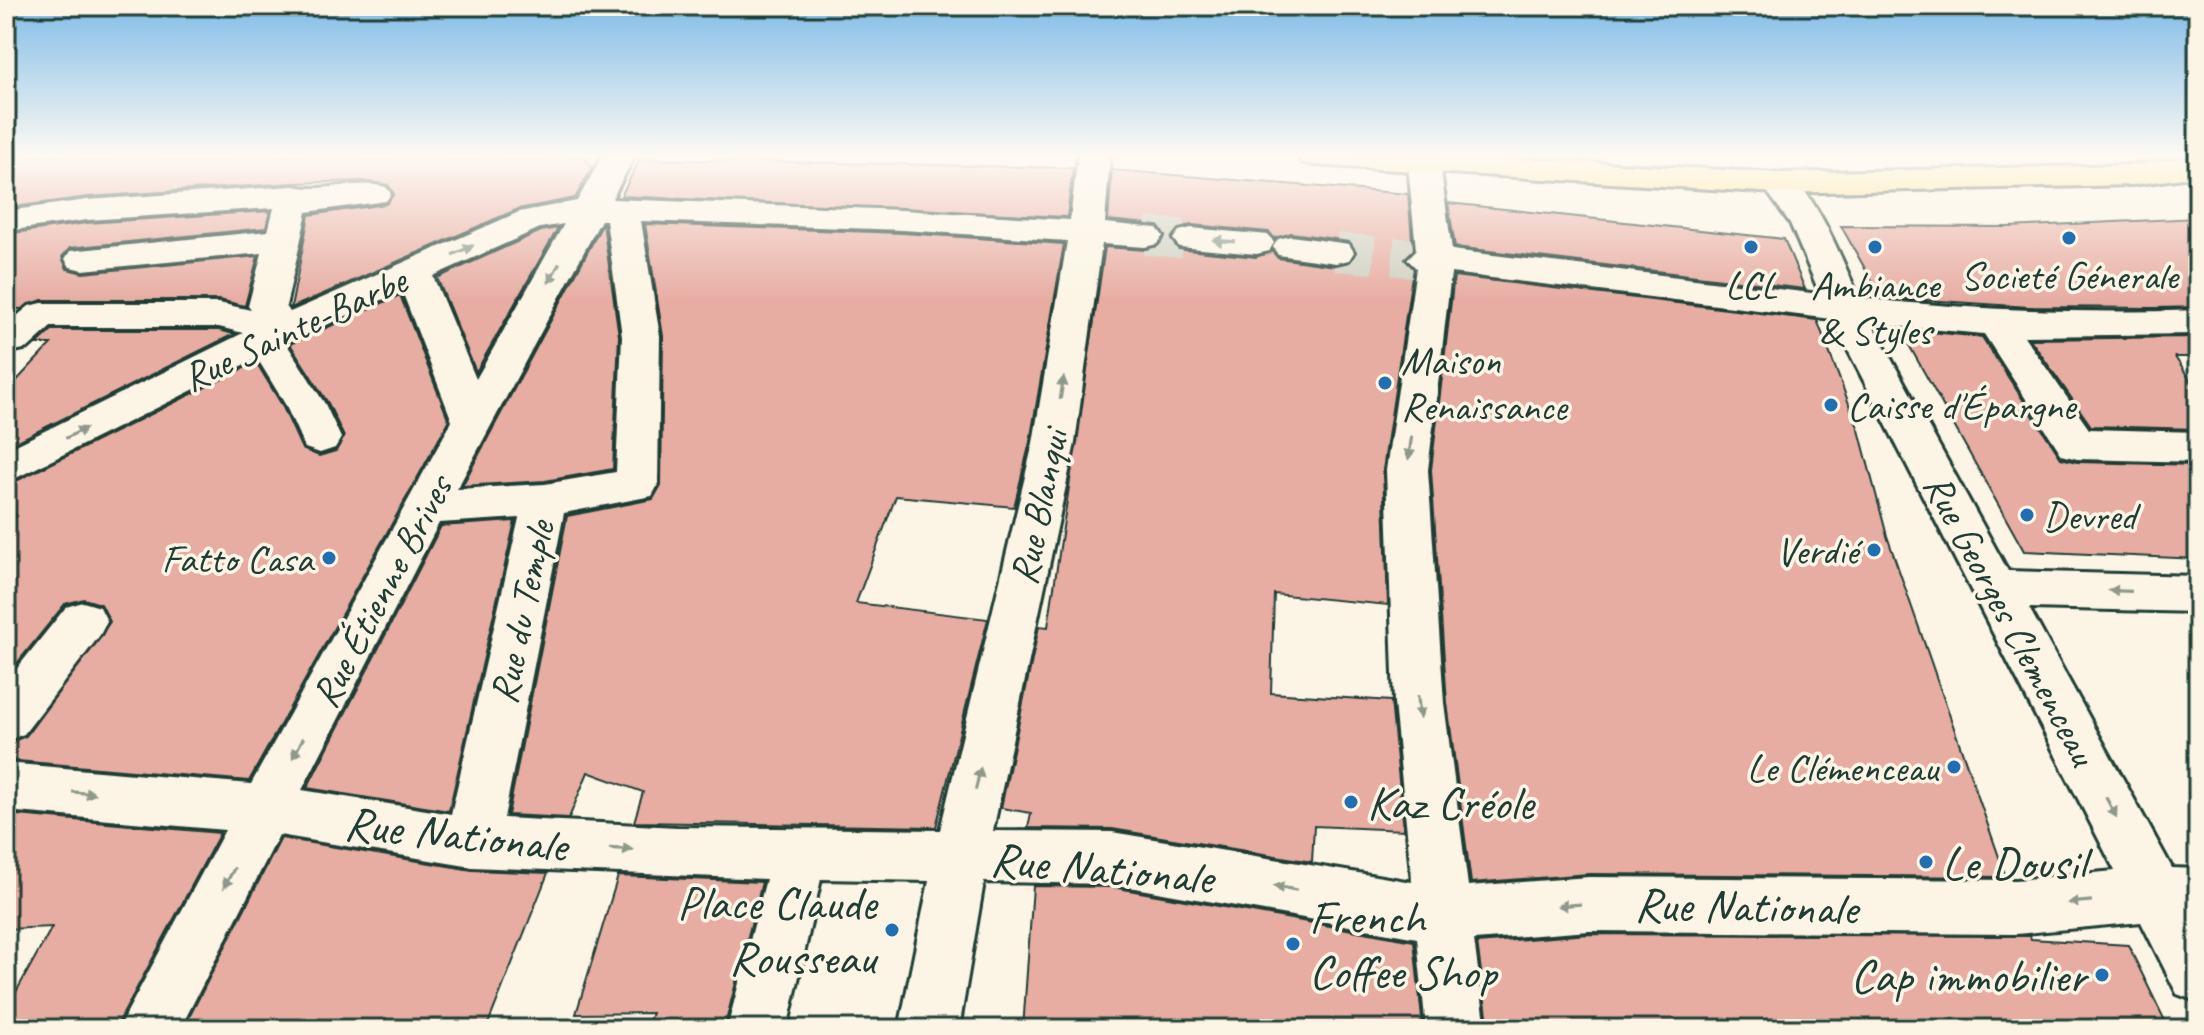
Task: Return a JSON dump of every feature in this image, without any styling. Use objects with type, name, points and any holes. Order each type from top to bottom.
[{"type":"street","points":[[6,221],[87,210],[186,203]]},
{"type":"street","points":[[292,203],[267,306],[274,334],[320,438]]},
{"type":"street","name":"Rue Étienne Brives","points":[[148,1029],[472,420],[608,203]]},
{"type":"street","name":"Rue Blanqui","points":[[961,855],[1054,443],[1089,203]]},
{"type":"street","points":[[1426,203],[1430,259],[1407,470],[1419,703],[1456,1029]]},
{"type":"street","name":"Rue Georges Clemenceau","points":[[1793,203],[1807,222],[1846,310],[1997,589],[2178,895],[2198,973]]},
{"type":"street","name":"Rue Sainte-Barbe","points":[[6,468],[274,334],[531,219],[606,210],[903,220],[1145,236]]},
{"type":"street","points":[[545,500],[637,485],[641,336],[606,210]]},
{"type":"street","points":[[1191,239],[1256,243]]},
{"type":"street","points":[[83,259],[284,240]]},
{"type":"street","points":[[1291,247],[1336,252]]},
{"type":"street","points":[[1430,259],[1846,310],[2127,327],[2198,322]]},
{"type":"street","points":[[413,272],[472,420]]},
{"type":"street","points":[[6,340],[14,339],[42,315],[219,315],[274,334]]},
{"type":"street","points":[[1994,320],[2077,444],[2198,447]]},
{"type":"street","name":"Rue du Temple","points":[[425,507],[545,500],[472,842]]},
{"type":"street","points":[[1997,589],[2198,594]]},
{"type":"street","points":[[6,719],[83,621]]},
{"type":"street","name":"Rue Nationale","points":[[6,787],[266,809],[472,842],[800,854],[1112,858],[1444,915],[1589,904],[2016,907],[2178,895]]},
{"type":"street","points":[[757,1029],[800,854]]},
{"type":"street","points":[[929,1029],[961,855]]},
{"type":"building","points":[[6,203],[41,203],[6,208]]},
{"type":"building","points":[[548,203],[518,209],[291,308],[309,215],[386,204]]},
{"type":"building","points":[[776,203],[1069,203],[1067,217]]},
{"type":"building","points":[[1109,203],[1409,203],[1413,249],[1404,259],[1413,269],[1383,470],[1388,605],[1274,594],[1271,693],[1391,701],[1404,830],[1314,826],[1312,862],[1112,829],[1028,828],[1031,813],[1001,808],[1039,626],[1048,627],[1105,247],[1146,250],[1159,246],[1166,236],[1157,225],[1108,220]],"holes":[[[1191,225],[1269,232],[1275,239],[1291,233],[1349,241],[1357,254],[1350,263],[1336,266],[1278,258],[1272,251],[1256,257],[1177,249],[1171,237],[1178,228]]]},
{"type":"building","points":[[1448,203],[1784,239],[1805,289],[1455,247]]},
{"type":"building","points":[[270,211],[266,228],[70,248],[62,257],[67,269],[83,273],[258,256],[245,306],[219,300],[42,300],[21,309],[6,308],[6,234],[87,223]]},
{"type":"building","points":[[2198,218],[2198,307],[2155,308],[2029,307],[1881,297],[1841,226],[2008,227]]},
{"type":"building","points":[[603,223],[619,336],[613,469],[545,481],[462,486]]},
{"type":"building","points":[[645,224],[903,233],[1064,244],[1030,442],[1014,507],[896,496],[856,603],[988,619],[936,827],[634,822],[643,792],[588,772],[569,818],[508,815],[567,516],[653,499],[661,485],[663,336]]},
{"type":"building","points":[[558,228],[476,372],[437,278],[541,231]]},
{"type":"building","points":[[1454,276],[1817,320],[1859,430],[1887,536],[2006,877],[1589,874],[1471,883],[1447,703],[1431,470]]},
{"type":"building","points":[[400,295],[449,421],[249,781],[6,760],[6,744],[26,736],[110,622],[101,604],[84,599],[65,604],[6,677],[6,523],[17,516],[6,503],[6,486],[256,362],[282,405],[302,449],[319,456],[336,451],[344,437],[328,403],[290,344]]},
{"type":"building","points":[[1900,329],[1982,337],[2061,458],[2077,462],[2198,465],[2198,559],[2024,551]]},
{"type":"building","points":[[52,330],[219,330],[234,334],[6,447],[6,392],[51,344],[37,344]]},
{"type":"building","points":[[2198,337],[2198,357],[2175,357],[2198,392],[2198,429],[2091,426],[2030,339]]},
{"type":"building","points":[[515,521],[449,811],[307,788],[441,526]]},
{"type":"building","points":[[6,814],[220,833],[115,1029],[6,1029],[6,1010],[52,927],[6,929]]},
{"type":"building","points":[[281,838],[472,870],[548,873],[486,1029],[183,1029]]},
{"type":"building","points":[[618,876],[762,882],[724,1029],[646,1029],[652,1013],[576,1014]]},
{"type":"building","points":[[1033,886],[1112,887],[1414,941],[1423,1029],[1023,1029]]},
{"type":"building","points":[[1589,934],[2030,936],[2031,939],[2128,945],[2169,1029],[1489,1029],[1477,943]]},
{"type":"tunnel","points":[[1145,236],[1191,239]]},
{"type":"tunnel","points":[[1336,252],[1425,259]]},
{"type":"place","name":"Societé Génerale","points":[[2069,238]]},
{"type":"place","name":"LCL","points":[[1751,247]]},
{"type":"place","name":"Ambiance & Styles","points":[[1875,247]]},
{"type":"place","name":"Maison Renaissance","points":[[1385,383]]},
{"type":"place","name":"Caisse d'Épargne","points":[[1831,405]]},
{"type":"place","name":"Devred","points":[[2027,515]]},
{"type":"place","name":"Verdié","points":[[1874,550]]},
{"type":"place","name":"Fatto Casa","points":[[329,558]]},
{"type":"place","name":"Le Clémenceau","points":[[1954,767]]},
{"type":"place","name":"Kaz Créole","points":[[1351,802]]},
{"type":"place","name":"Le Dousil","points":[[1926,862]]},
{"type":"place","name":"Place Claude Rousseau","points":[[892,930]]},
{"type":"place","name":"French Coffee Shop","points":[[1293,944]]},
{"type":"place","name":"Cap immobilier","points":[[2102,975]]}]
